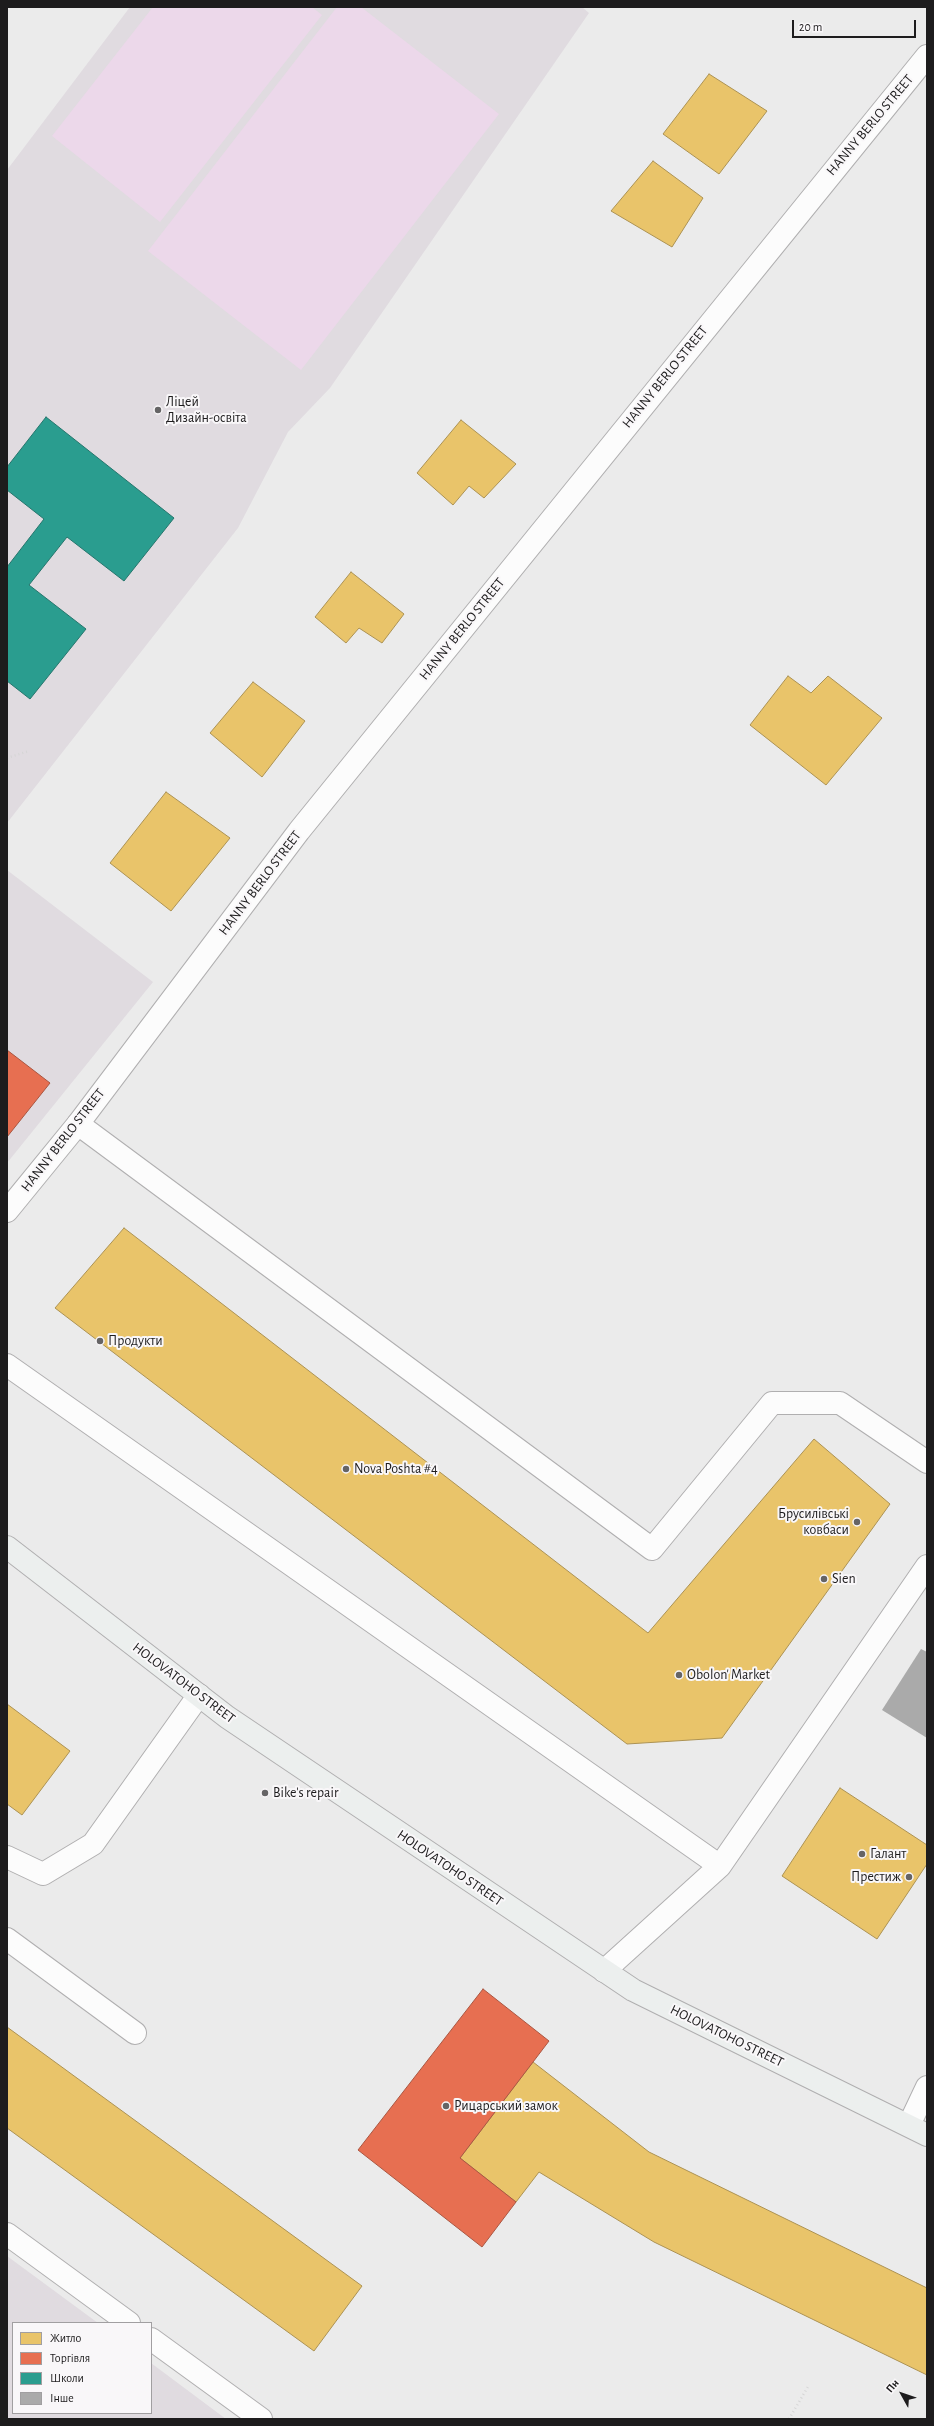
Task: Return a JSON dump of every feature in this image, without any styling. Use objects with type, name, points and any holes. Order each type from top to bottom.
[{"type":"main road","name":"HOLOVATOHO STREET","points":[[7,1547],[226,1717],[633,1990],[918,2130]]},
{"type":"street","name":"HANNY BERLO STREET","points":[[7,1210],[78,1124],[299,831],[927,56]]},
{"type":"street","points":[[78,1124],[652,1549],[772,1403],[840,1403],[927,1462]]},
{"type":"street","points":[[7,1366],[720,1866]]},
{"type":"street","points":[[604,1971],[720,1866],[927,1566]]},
{"type":"street","points":[[7,1857],[43,1874],[93,1844],[199,1695]]},
{"type":"street","points":[[7,1940],[135,2033]]},
{"type":"street","points":[[918,2130],[927,2087]]},
{"type":"street","points":[[7,2234],[128,2322]]},
{"type":"street","points":[[152,2340],[261,2419]]},
{"type":"path","points":[[7,758],[29,751]]},
{"type":"path","points":[[789,2419],[809,2385]]},
{"type":"shaded area","name":"Ліцей Дизайн-освіта","points":[[130,7],[582,7],[589,13],[330,388],[288,432],[238,528],[7,823],[7,170]]},
{"type":"shaded area","points":[[153,7],[312,7],[322,15],[160,222],[52,136]]},
{"type":"shaded area","points":[[337,7],[361,7],[499,114],[301,370],[148,251]]},
{"type":"shaded area","points":[[7,870],[153,982],[7,1163]]},
{"type":"shaded area","points":[[7,2256],[97,2322],[12,2322],[12,2414],[152,2414],[152,2364],[226,2419],[7,2419]]},
{"type":"building: Житло","points":[[709,74],[767,111],[719,174],[663,134]]},
{"type":"building: Житло","points":[[653,161],[703,198],[672,247],[611,211]]},
{"type":"building: Житло","points":[[461,420],[516,464],[484,498],[469,486],[453,505],[417,473]]},
{"type":"building: Житло","points":[[351,572],[404,614],[382,643],[359,628],[346,643],[315,617]]},
{"type":"building: Житло","points":[[788,676],[811,693],[828,676],[882,718],[826,785],[750,725]]},
{"type":"building: Житло","points":[[253,682],[305,721],[262,777],[210,733]]},
{"type":"building: Житло","points":[[166,792],[230,838],[171,911],[110,863]]},
{"type":"building: Житло","points":[[124,1228],[648,1633],[814,1439],[890,1504],[722,1738],[627,1744],[55,1308]]},
{"type":"building: Житло","points":[[7,1704],[70,1751],[22,1815],[7,1804]]},
{"type":"building: Житло","name":"Галант","points":[[840,1788],[927,1845],[927,1864],[877,1939],[782,1876]]},
{"type":"building: Житло","points":[[7,2027],[362,2286],[314,2351],[7,2128]]},
{"type":"building: Житло","points":[[533,2062],[649,2152],[927,2288],[927,2375],[654,2242],[539,2172],[516,2202],[460,2158]]},
{"type":"building: Торгівля","points":[[7,1050],[50,1083],[7,1137]]},
{"type":"building: Торгівля","name":"Рицарський замок","points":[[483,1989],[549,2041],[460,2158],[516,2202],[482,2247],[358,2150]]},
{"type":"building: Школи","points":[[46,417],[174,518],[124,581],[67,537],[29,585],[86,629],[30,699],[7,681],[7,567],[44,519],[7,490],[7,467]]},
{"type":"building: Інше","points":[[921,1649],[927,1652],[927,1738],[882,1710]]},
{"type":"place","name":"Ліцей Дизайн-освіта","points":[[158,410]]},
{"type":"place","name":"Продукти","points":[[100,1341]]},
{"type":"place","name":"Nova Poshta #4","points":[[346,1469]]},
{"type":"place","name":"Брусилівські ковбаси","points":[[857,1522]]},
{"type":"place","name":"Sien","points":[[824,1579]]},
{"type":"place","name":"Obolon' Market","points":[[679,1675]]},
{"type":"place","name":"Bike's repair","points":[[265,1793]]},
{"type":"place","name":"Галант","points":[[862,1854]]},
{"type":"place","name":"Престиж","points":[[909,1877]]},
{"type":"place","name":"Рицарський замок","points":[[446,2106]]}]
